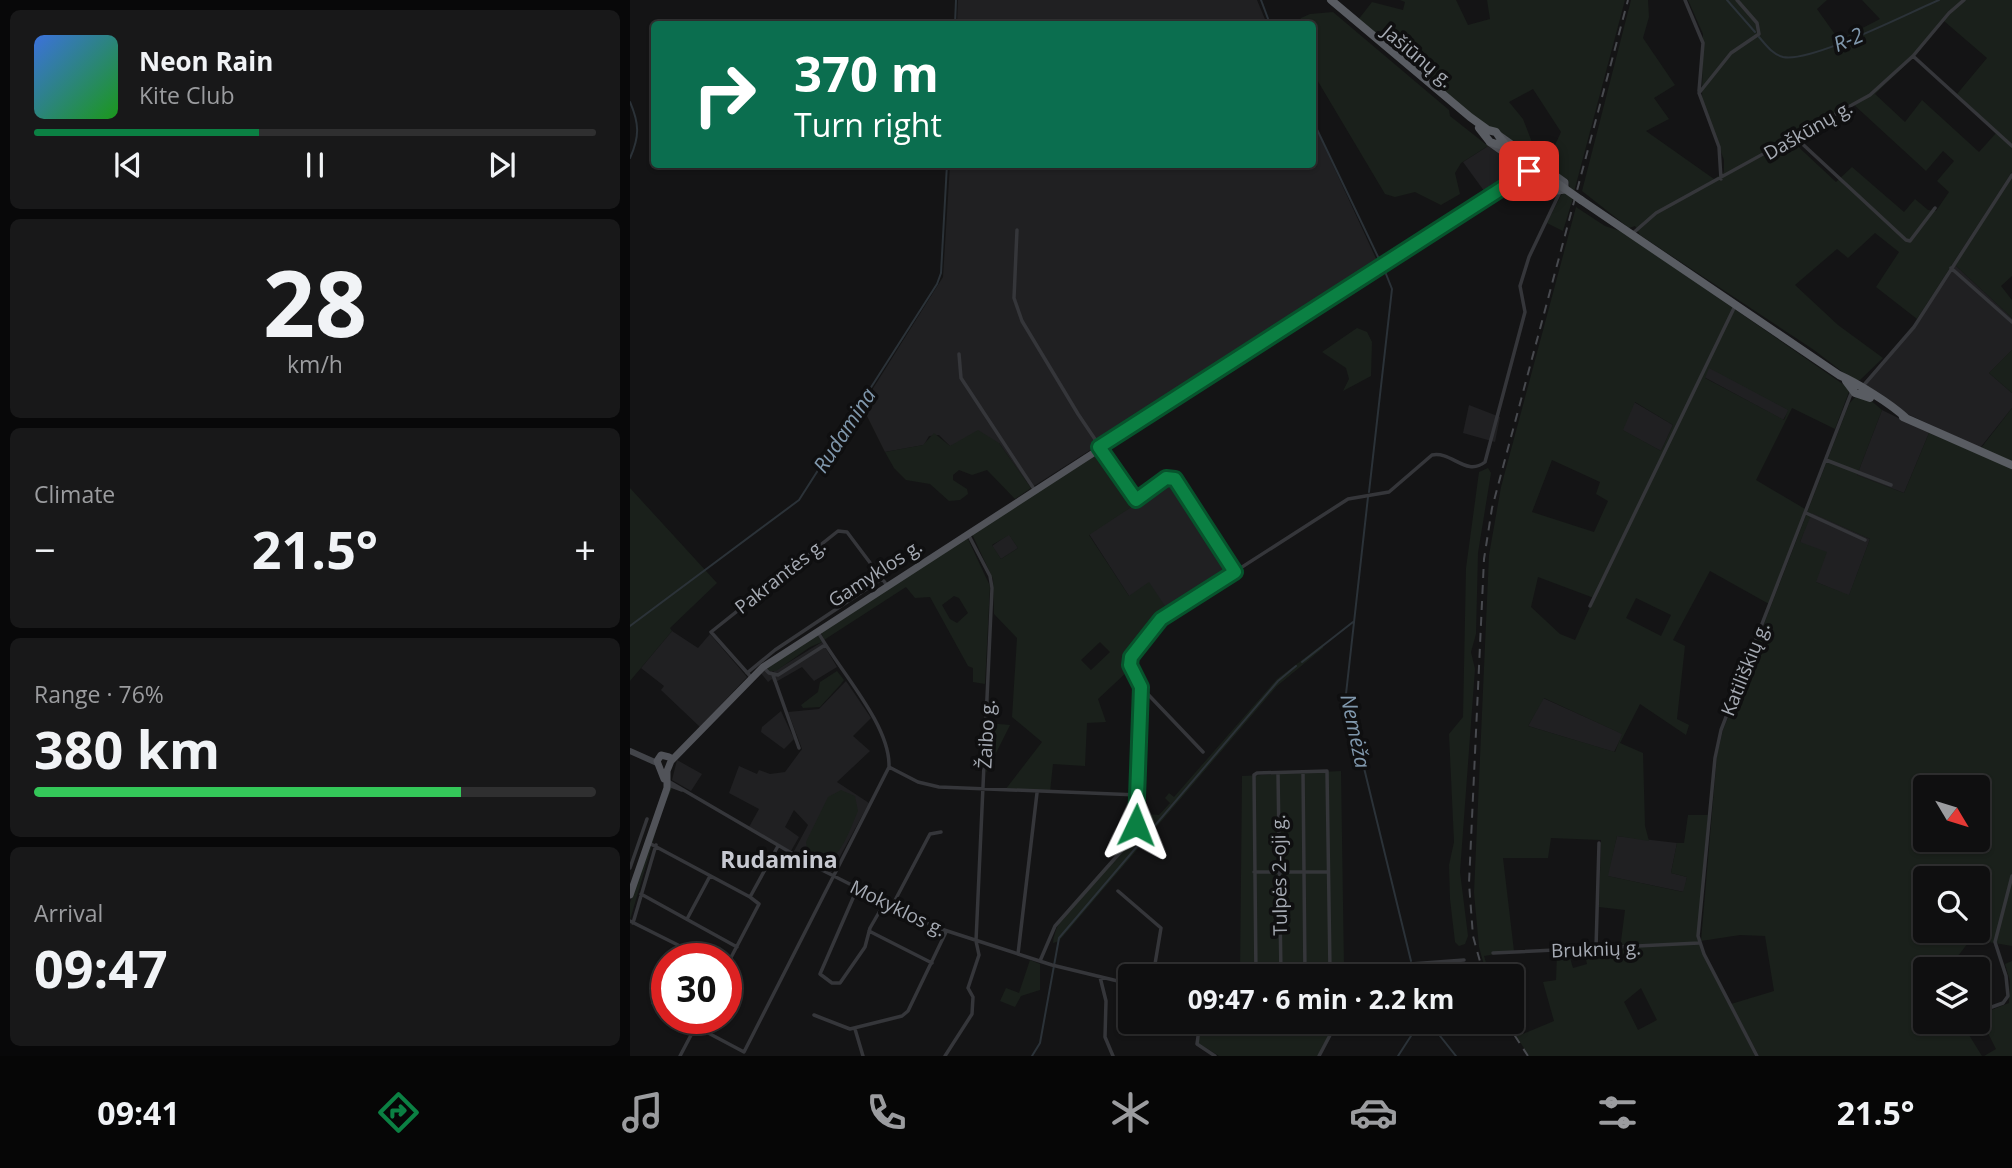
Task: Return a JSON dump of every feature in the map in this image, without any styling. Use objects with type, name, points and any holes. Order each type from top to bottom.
[{"type":"highway","name":"Jašiūnų g.","points":[[1329,0],[1493,138],[1560,189],[1581,200],[1906,418],[2012,465]]},
{"type":"main road","points":[[1493,138],[1566,182],[1567,188],[1560,189],[1529,171],[1493,138]]},
{"type":"main road","name":"Gamyklos g.","points":[[664,763],[686,747],[749,675],[885,581],[967,533],[1529,171]]},
{"type":"main road","points":[[630,751],[664,763],[666,782],[647,842],[634,866],[630,895]]},
{"type":"street","points":[[1685,0],[1703,43],[1699,93],[1719,147],[1721,179]]},
{"type":"street","points":[[1699,93],[1731,53],[1759,34],[1759,25],[1737,0]]},
{"type":"street","name":"Daškūnų g.","points":[[1632,234],[1651,216],[1870,95],[1913,56],[1949,13],[1964,0]]},
{"type":"street","points":[[1913,56],[2012,146]]},
{"type":"street","points":[[1796,138],[1906,240],[1910,241],[1935,208]]},
{"type":"street","name":"Katiliškių g.","points":[[1699,943],[1715,758],[1721,730],[1845,408],[1858,388],[1914,327],[2012,175]]},
{"type":"street","points":[[1203,752],[1141,687],[1130,661],[1155,625],[1348,499],[1389,492],[1432,455],[1441,454],[1469,467],[1477,467],[1485,462],[1525,312],[1520,286],[1529,257],[1560,189]]},
{"type":"street","points":[[1017,230],[1017,307],[1056,380],[1136,500],[1166,478],[1175,479],[1235,572]]},
{"type":"street","points":[[1951,268],[2012,322]]},
{"type":"street","points":[[1590,606],[1736,304]]},
{"type":"street","points":[[959,354],[961,378],[1034,489]]},
{"type":"street","points":[[1826,460],[1891,485]]},
{"type":"street","points":[[1806,513],[1865,541]]},
{"type":"street","name":"Pakrantės g.","points":[[749,675],[712,632],[838,531],[848,532],[885,581]]},
{"type":"street","name":"Žaibo g.","points":[[945,1056],[968,1023],[972,1010],[969,986],[979,955],[976,941],[992,588],[986,566],[967,533]]},
{"type":"street","points":[[749,675],[775,650],[885,581]]},
{"type":"street","points":[[708,1034],[743,1054],[889,767],[888,753],[875,723],[817,630]]},
{"type":"street","points":[[773,675],[779,675],[825,645]]},
{"type":"street","points":[[763,667],[773,675],[799,748]]},
{"type":"street","points":[[1040,961],[1060,919],[1132,839],[1136,825],[1138,794],[1141,687]]},
{"type":"street","points":[[889,767],[930,786],[1037,793],[1138,794]]},
{"type":"street","points":[[1256,964],[1254,775],[1327,771],[1330,964]]},
{"type":"street","points":[[1303,772],[1305,964]]},
{"type":"street","name":"Tulpės 2-oji g.","points":[[1278,773],[1281,964]]},
{"type":"street","name":"Mokyklos g.","points":[[666,782],[834,877],[946,932],[1118,981]]},
{"type":"street","points":[[1018,954],[1037,793]]},
{"type":"street","points":[[634,866],[647,819]]},
{"type":"street","points":[[892,906],[930,834],[941,832]]},
{"type":"street","points":[[647,842],[759,904],[739,943]]},
{"type":"street","points":[[1596,948],[1599,844]]},
{"type":"street","points":[[656,845],[631,923],[673,943]]},
{"type":"street","points":[[750,897],[778,846]]},
{"type":"street","points":[[1254,872],[1328,872]]},
{"type":"street","points":[[687,919],[710,876]]},
{"type":"street","points":[[1990,1008],[2003,1003],[2008,996],[2007,976],[1995,942],[2012,876]]},
{"type":"street","points":[[857,888],[820,974],[822,978],[840,983],[865,947],[869,931],[885,902]]},
{"type":"street","points":[[1118,891],[1161,928],[1155,964]]},
{"type":"street","points":[[641,894],[730,943]]},
{"type":"street","points":[[869,931],[932,962]]},
{"type":"street","points":[[814,1015],[837,1027],[855,1029],[906,1014],[946,932]]},
{"type":"street","points":[[1699,943],[1757,1056]]},
{"type":"street","name":"Bruknių g.","points":[[1493,953],[1699,943]]},
{"type":"street","points":[[1410,964],[1464,960]]},
{"type":"street","points":[[1100,977],[1106,1001],[1105,1037],[1113,1056]]},
{"type":"street","points":[[855,1029],[863,1056]]},
{"type":"street","points":[[680,1056],[692,1034]]},
{"type":"street","points":[[1198,1034],[1197,1045],[1215,1056]]},
{"type":"street","points":[[1319,1056],[1331,1034]]},
{"type":"shaded area","points":[[958,0],[1257,0],[1266,21],[957,21]]},
{"type":"shaded area","points":[[1400,0],[1456,0],[1468,25],[1490,19],[1487,0],[1625,0],[1574,192],[1570,189],[1568,180],[1490,129],[1358,20],[1372,2],[1403,10],[1405,2]],"holes":[[[1533,89],[1561,132],[1555,145],[1535,150],[1523,119],[1509,102]]]},
{"type":"shaded area","points":[[1631,0],[1648,0],[1649,17],[1643,38],[1675,85],[1654,98],[1669,119],[1646,131],[1714,179],[1724,172],[1724,160],[1702,100],[1703,34],[1688,0],[1827,0],[1817,9],[1839,40],[1880,19],[1862,0],[2012,0],[2012,172],[1917,319],[1876,287],[1899,252],[1875,233],[1848,258],[1837,249],[1795,285],[1838,325],[1883,358],[1860,380],[1853,380],[1814,350],[1640,235],[1635,226],[1629,228],[1582,191]],"holes":[[[1944,21],[1987,58],[1957,94],[1997,132],[1979,152],[1922,100],[1905,122],[1875,94],[1915,56]],[[1852,103],[1926,171],[1943,151],[1954,161],[1937,181],[1949,192],[1936,211],[1928,210],[1915,199],[1904,212],[1852,167],[1836,182],[1791,140]]]},
{"type":"shaded area","points":[[1333,12],[1449,110],[1450,116],[1488,146],[1461,163],[1455,173],[1460,194],[1441,205],[1415,192],[1395,197],[1385,194],[1316,78],[1316,21],[1300,21],[1310,14]]},
{"type":"shaded area","points":[[1316,128],[1379,265],[1031,488],[999,443],[950,446],[939,435],[929,436],[924,445],[885,452],[862,406],[943,277],[950,168],[1316,168]]},
{"type":"shaded area","points":[[1488,146],[1523,170],[1487,195],[1463,162]]},
{"type":"shaded area","points":[[2012,178],[2012,276],[2001,286],[2012,300],[2012,318],[1955,265]]},
{"type":"shaded area","points":[[1565,193],[1573,198],[1563,231],[1547,223],[1561,195]]},
{"type":"shaded area","points":[[1576,207],[1605,226],[1623,232],[1850,389],[1835,429],[1792,408],[1756,480],[1805,509],[1769,604],[1710,571],[1673,640],[1685,646],[1677,719],[1689,725],[1686,735],[1640,704],[1620,743],[1643,753],[1645,826],[1649,841],[1617,836],[1608,876],[1683,892],[1687,877],[1671,873],[1677,843],[1684,843],[1688,815],[1708,815],[1697,938],[1755,1056],[1529,1056],[1515,1034],[1524,1034],[1554,1021],[1543,982],[1556,980],[1557,953],[1568,951],[1573,968],[1587,964],[1584,951],[1620,949],[1625,910],[1599,907],[1601,840],[1551,838],[1548,858],[1503,858],[1514,951],[1484,956],[1486,964],[1484,964],[1479,947],[1474,893],[1489,555],[1501,487]],"holes":[[[1709,368],[1788,410],[1784,420],[1705,378]],[[1635,402],[1673,425],[1661,451],[1623,430]],[[1552,460],[1600,482],[1596,494],[1608,501],[1594,532],[1532,512]],[[1538,577],[1594,598],[1575,640],[1560,634],[1531,607]],[[1636,598],[1671,615],[1661,636],[1626,618]],[[1544,698],[1622,734],[1615,752],[1528,726]],[[1641,988],[1657,1020],[1638,1030],[1624,1002]]]},
{"type":"shaded area","points":[[1955,265],[2012,318],[2012,350],[1989,373],[2012,393],[2012,408],[1980,448],[1899,410],[1865,388],[1871,376],[1914,329]]},
{"type":"shaded area","points":[[1357,328],[1367,332],[1372,342],[1371,376],[1343,391],[1349,379],[1346,368],[1322,352]]},
{"type":"shaded area","points":[[2012,350],[2012,393],[1989,373]]},
{"type":"shaded area","points":[[1709,367],[1789,410],[1783,420],[1704,377]]},
{"type":"shaded area","points":[[1856,396],[1868,398],[1882,410],[1857,475],[1904,493],[1929,433],[2012,468],[2012,946],[1990,942],[1990,866],[1913,866],[1913,943],[1968,943],[1957,957],[1913,957],[1913,1034],[1968,1034],[1982,1056],[1759,1056],[1731,1004],[1774,991],[1765,936],[1740,935],[1701,941],[1717,755],[1723,730],[1849,404]],"holes":[[[1812,513],[1870,539],[1849,595],[1816,582],[1827,552],[1800,542]]]},
{"type":"shaded area","points":[[1634,402],[1673,425],[1661,451],[1622,430]]},
{"type":"shaded area","points":[[1469,405],[1500,417],[1495,442],[1463,433]]},
{"type":"shaded area","points":[[2012,408],[2012,461],[1981,448]]},
{"type":"shaded area","points":[[1882,410],[1929,433],[1904,493],[1857,475]]},
{"type":"shaded area","points":[[978,430],[999,443],[1031,488],[1015,499],[987,470],[972,475],[959,470],[953,475],[953,480],[967,489],[968,494],[960,500],[949,501],[930,484],[906,480],[894,468],[885,452],[923,445],[934,433],[950,446]]},
{"type":"shaded area","points":[[1100,452],[1136,504],[1089,535],[1129,596],[1149,582],[1169,612],[1141,638],[1132,655],[1131,672],[1128,671],[1098,699],[1106,722],[1087,723],[1085,766],[1053,764],[1050,792],[1005,790],[1042,742],[1012,717],[1017,638],[994,614],[993,579],[972,534]],"holes":[[[1009,535],[1018,548],[1001,559],[992,545]],[[1100,642],[1110,652],[1091,670],[1081,660]]]},
{"type":"shaded area","points":[[1488,468],[1491,473],[1478,553],[1476,634],[1471,652],[1475,669],[1460,872],[1468,936],[1465,944],[1459,946],[1455,942],[1450,899],[1449,865],[1454,842],[1449,734],[1463,717],[1466,568],[1479,472]]},
{"type":"shaded area","points":[[1171,481],[1176,483],[1232,571],[1169,612],[1129,596],[1089,534]]},
{"type":"shaded area","points":[[630,488],[717,583],[670,628],[672,631],[630,681]]},
{"type":"shaded area","points":[[1811,512],[1870,539],[1849,596],[1816,582],[1800,542]]},
{"type":"shaded area","points":[[1009,534],[1018,548],[1001,559],[992,546]]},
{"type":"shaded area","points":[[964,538],[968,539],[990,586],[985,684],[973,682],[973,668],[968,666],[930,597],[915,598],[906,587],[824,640],[821,632]],"holes":[[[954,596],[959,598],[968,613],[957,623],[950,619],[942,605]]]},
{"type":"shaded area","points":[[672,631],[698,648],[710,634],[747,677],[700,727],[661,690],[664,686],[641,668]]},
{"type":"shaded area","points":[[817,634],[822,642],[810,647],[776,671],[769,671],[767,668]]},
{"type":"shaded area","points":[[822,642],[837,667],[814,681],[802,667],[774,683],[772,679],[768,682],[760,672],[768,666],[773,672]]},
{"type":"shaded area","points":[[1323,644],[1323,648],[1277,686],[1059,941],[1053,943],[1059,924],[1069,908],[1124,849],[1134,832],[1138,813],[1159,815],[1170,803],[1165,798],[1169,793],[1174,797],[1277,679]]},
{"type":"shaded area","points":[[837,671],[844,680],[820,707],[803,708],[801,705],[818,692],[820,682]]},
{"type":"shaded area","points":[[846,681],[871,718],[853,736],[870,751],[837,782],[869,803],[831,873],[793,853],[808,825],[794,810],[785,827],[799,837],[791,851],[749,827],[759,809],[729,793],[739,766],[757,774],[759,770],[770,774],[785,772],[802,749],[788,712],[819,709]]},
{"type":"shaded area","points":[[1543,698],[1623,734],[1614,752],[1528,726]]},
{"type":"shaded area","points":[[781,711],[794,739],[784,749],[761,732],[762,727]]},
{"type":"shaded area","points":[[988,723],[1010,725],[986,773]]},
{"type":"shaded area","points":[[677,760],[702,774],[691,791],[672,780]]},
{"type":"shaded area","points":[[1341,771],[1344,964],[1240,964],[1242,776]]},
{"type":"shaded area","points":[[668,787],[672,788],[662,811],[630,920],[630,903]]},
{"type":"shaded area","points":[[841,790],[855,796],[858,811],[837,853],[824,862],[816,861],[807,850],[806,842],[828,797]]},
{"type":"shaded area","points":[[1617,836],[1677,843],[1671,873],[1687,877],[1684,892],[1607,876]]},
{"type":"shaded area","points":[[1030,960],[1040,964],[1040,990],[1021,996],[1015,1007],[1000,1001],[1006,988],[1019,993]]},
{"type":"shaded area","points":[[2012,961],[2012,1056],[1984,1056],[1996,1049],[1988,1034],[1990,1011],[2009,1003],[2010,981],[2005,964]]},
{"type":"shaded area","points":[[1200,1034],[1330,1034],[1318,1056],[1219,1056],[1198,1043]]},
{"type":"waterway","name":"Rudamina","points":[[955,21],[956,0]]},
{"type":"waterway","name":"Nemėža","points":[[1261,0],[1269,21]]},
{"type":"waterway","name":"R-2","points":[[1727,0],[1755,32]]},
{"type":"waterway","name":"R-2","points":[[1759,37],[1779,56],[1796,57],[1836,45],[1939,0]]},
{"type":"waterway","points":[[630,102],[637,130],[630,158]]},
{"type":"waterway","name":"Nemėža","points":[[1316,127],[1380,261]]},
{"type":"waterway","name":"Rudamina","points":[[630,626],[799,500],[937,284],[941,273],[947,168]]},
{"type":"waterway","name":"Nemėža","points":[[1369,492],[1392,289],[1384,269]]},
{"type":"waterway","name":"Nemėža","points":[[1368,497],[1346,694],[1411,961]]},
{"type":"waterway","points":[[1302,662],[1353,622]]},
{"type":"waterway","points":[[1032,1056],[1040,1043],[1059,938],[1278,681],[1296,666]]},
{"type":"waterway","points":[[1398,1056],[1412,1034]]},
{"type":"waterway","name":"Nemėža","points":[[1439,1034],[1456,1056]]},
{"type":"railway","points":[[1481,964],[1473,936],[1469,883],[1484,559],[1492,508],[1628,0]]},
{"type":"railway","points":[[1514,1034],[1528,1056]]},
{"type":"district","name":"Rudamina","points":[[779,859]]},
{"type":"route","points":[[1136,825],[1141,687],[1130,665],[1131,657],[1161,619],[1235,572],[1175,479],[1166,478],[1136,500],[1099,447],[1529,171]]}]
